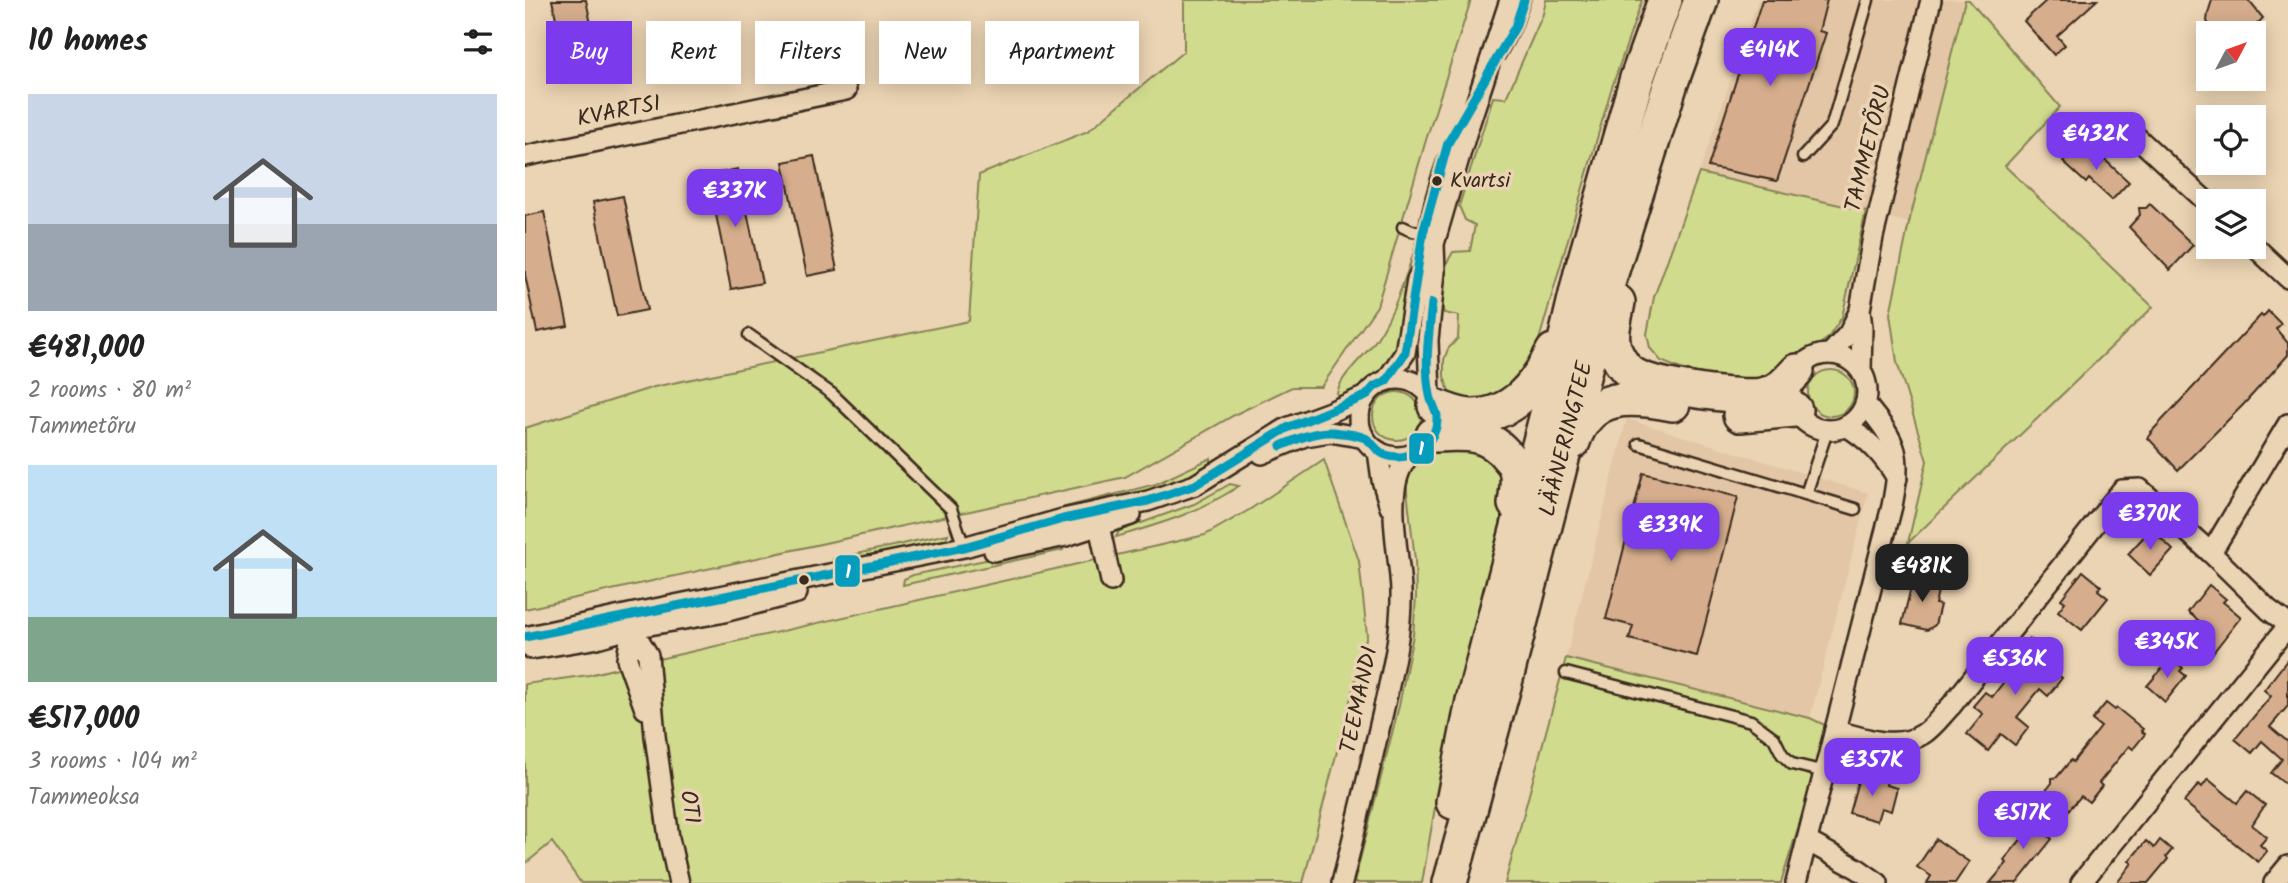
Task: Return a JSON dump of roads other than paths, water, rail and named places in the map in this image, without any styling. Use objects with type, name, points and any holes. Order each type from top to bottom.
[{"type":"highway","name":"LÄÄNERINGTEE","points":[[1440,883],[1455,786],[1473,701],[1581,273],[1637,78],[1665,0]]},
{"type":"highway","name":"LÄÄNERINGTEE","points":[[1450,883],[1471,813],[1545,528],[1584,366],[1647,159],[1701,0]]},
{"type":"highway","points":[[1647,159],[1613,327],[1612,341],[1625,368],[1636,376],[1653,382],[1746,397],[1765,395],[1784,386],[1797,371]]},
{"type":"highway","points":[[1427,423],[1493,413],[1520,399],[1535,384],[1548,361],[1581,273]]},
{"type":"highway","points":[[1545,528],[1576,433],[1595,409],[1609,401],[1630,398],[1731,415],[1795,410]]},
{"type":"highway","points":[[1427,423],[1488,439],[1501,447],[1513,463],[1517,475],[1512,545]]},
{"type":"street","name":"TEEMANDI","points":[[1396,524],[1371,444],[1359,420],[1360,407],[1375,386],[1386,381],[1405,353],[1417,280],[1510,0]]},
{"type":"street","name":"TAMMETÕRU","points":[[1831,354],[1849,333],[1860,310],[1873,237],[1931,0]]},
{"type":"street","name":"KVARTSI","points":[[525,156],[846,90]]},
{"type":"street","points":[[2129,130],[2196,192]]},
{"type":"street","name":"TEEMANDI","points":[[1342,883],[1398,645],[1401,591],[1395,488],[1402,463],[1427,423],[1428,340],[1435,272],[1431,237]]},
{"type":"street","points":[[2266,258],[2288,278]]},
{"type":"street","name":"TAMMETÕRU","points":[[1860,310],[1863,327],[1861,371]]},
{"type":"street","points":[[1831,354],[1843,357],[1861,371],[1868,393],[1866,405],[1860,415],[1846,426],[1826,430],[1814,428],[1803,420],[1795,410],[1791,390],[1797,371],[1806,362],[1831,354]]},
{"type":"street","points":[[525,650],[593,639],[631,621],[1183,499],[1198,493],[1266,452],[1305,436],[1330,432],[1371,444],[1387,456],[1427,423],[1421,387],[1410,381],[1386,381]]},
{"type":"street","points":[[525,637],[631,621],[720,613],[880,574],[1066,536],[1097,518],[1195,485],[1287,428],[1366,396]]},
{"type":"street","points":[[1796,883],[1898,478],[1896,449],[1887,431],[1866,405]]},
{"type":"street","points":[[2211,553],[2288,424]]},
{"type":"street","points":[[1846,426],[1874,445],[1898,478]]},
{"type":"street","points":[[1835,730],[1873,741],[1892,742],[1913,739],[1929,730],[1951,706],[2122,489],[2140,489],[2288,625],[2081,883]]},
{"type":"street","points":[[1097,518],[1111,581]]},
{"type":"street","name":"OTI","points":[[631,621],[627,659],[655,736],[669,838],[679,883]]},
{"type":"street","points":[[1807,841],[1878,883]]},
{"type":"street","points":[[2274,883],[2288,866]]},
{"type":"lane","points":[[1483,85],[1515,27],[1524,0]]},
{"type":"lane","points":[[1803,157],[1832,125],[1868,0]]},
{"type":"lane","points":[[1403,227],[1431,237]]},
{"type":"lane","points":[[749,335],[832,394],[950,509],[964,547]]},
{"type":"lane","points":[[1806,494],[1826,430]]},
{"type":"lane","points":[[1639,444],[1855,509]]},
{"type":"lane","points":[[1566,673],[1751,721],[1774,738],[1782,754],[1792,764],[1825,772]]},
{"type":"place","name":"Kvartsi","points":[[1437,181]]}]
